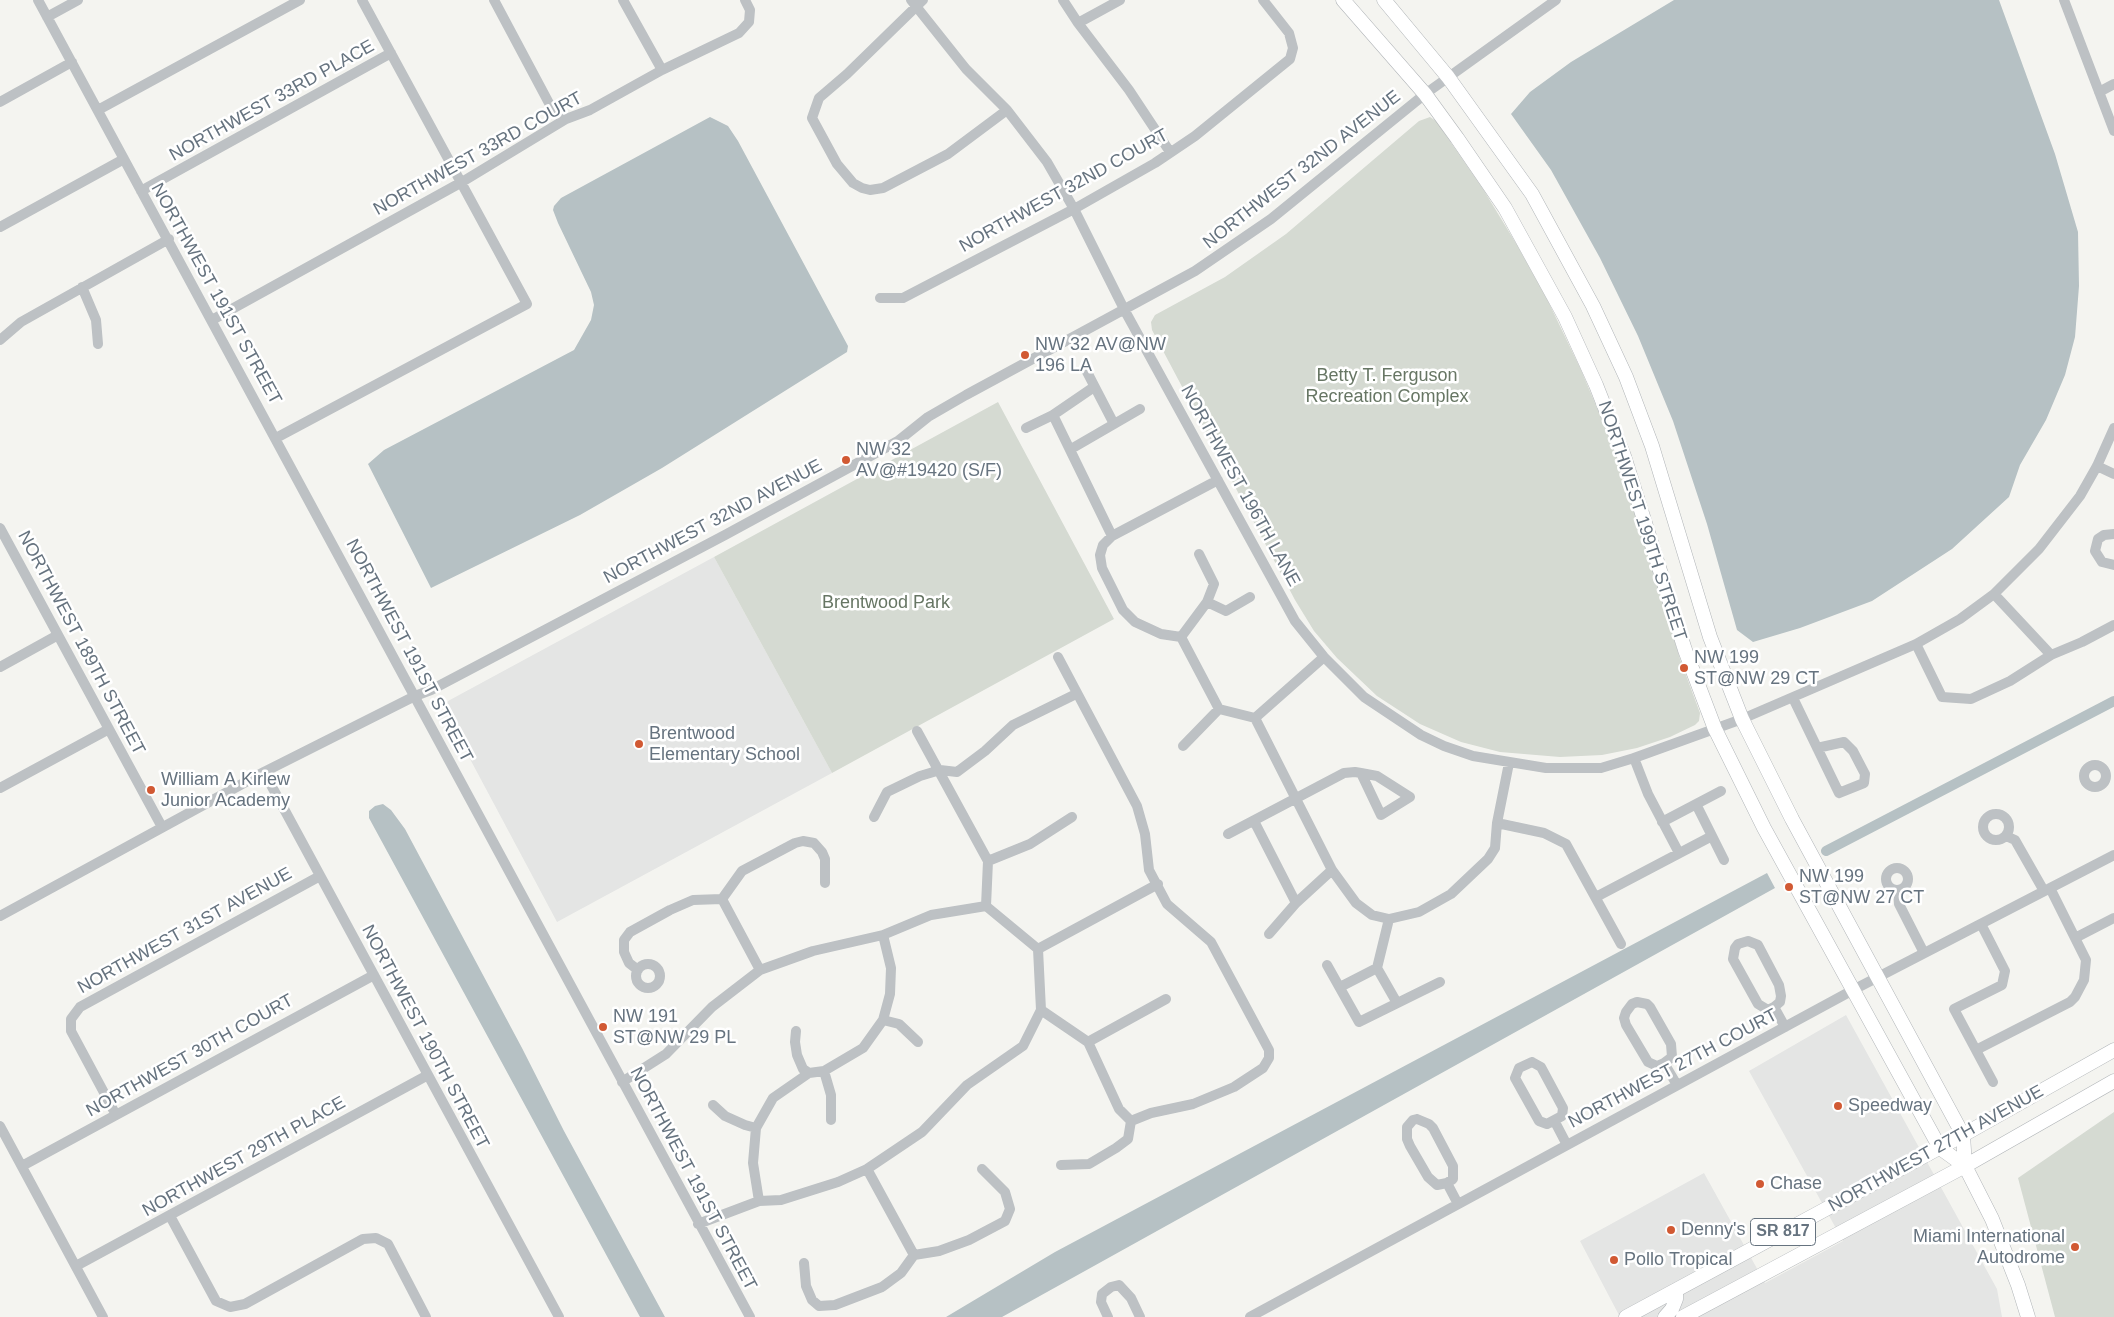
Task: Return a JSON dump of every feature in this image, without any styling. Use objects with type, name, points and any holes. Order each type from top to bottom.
[{"type":"main road","name":"NORTHWEST 199TH STREET","points":[[1343,0],[1425,94],[1505,208],[1565,316],[1596,385],[1624,456],[1685,650],[1715,729],[1764,828],[1940,1148],[1965,1166]]},
{"type":"main road","name":"NORTHWEST 199TH STREET","points":[[1384,0],[1448,77],[1532,194],[1593,306],[1614,350],[1652,446],[1710,637],[1742,719],[1792,820],[1963,1136],[1965,1166],[1992,1220],[2018,1285],[2028,1317]]},
{"type":"main road","name":"NORTHWEST 27TH AVENUE","points":[[1626,1317],[1963,1136],[2114,1050]]},
{"type":"main road","name":"NORTHWEST 27TH AVENUE","points":[[1683,1317],[1965,1166],[2114,1081]]},
{"type":"main road","points":[[1665,1317],[1672,1309],[1676,1299],[1676,1290]]},
{"type":"street","name":"NORTHWEST 191ST STREET","points":[[38,0],[169,239],[698,1224],[750,1317]]},
{"type":"street","points":[[47,16],[78,0]]},
{"type":"street","points":[[98,110],[300,0]]},
{"type":"street","points":[[276,438],[527,304],[362,0]]},
{"type":"street","points":[[494,0],[550,105],[557,114],[566,119]]},
{"type":"street","points":[[623,0],[662,70]]},
{"type":"street","name":"NORTHWEST 33RD COURT","points":[[212,320],[462,182],[566,119],[590,110],[662,70],[739,33],[749,22],[750,10],[745,0]]},
{"type":"street","points":[[1063,0],[1129,90],[1170,152]]},
{"type":"street","points":[[1078,22],[1120,0]]},
{"type":"street","name":"NORTHWEST 32ND COURT","points":[[880,298],[902,298],[1074,209],[1155,163],[1195,136],[1290,59],[1293,48],[1289,33],[1263,0]]},
{"type":"street","name":"NORTHWEST 32ND AVENUE","points":[[0,916],[264,772],[414,696],[431,690],[456,677],[898,441],[928,417],[966,395],[1125,311],[1195,271],[1235,245],[1279,212],[1425,94],[1556,0]]},
{"type":"street","points":[[2064,0],[2114,131]]},
{"type":"street","points":[[916,2],[847,74],[819,98],[812,118],[837,164],[853,183],[870,190],[883,188],[948,154],[1007,110]]},
{"type":"street","name":"NORTHWEST 196TH LANE","points":[[916,2],[966,69],[1007,110],[1048,162],[1074,209],[1125,311],[1296,621],[1324,657],[1364,697],[1420,735],[1444,746],[1473,756],[1508,763],[1546,768],[1601,768],[1742,719],[1916,644],[1960,618],[1994,594],[2050,535],[2080,496],[2097,466],[2114,428]]},
{"type":"street","name":"NORTHWEST 33RD PLACE","points":[[141,191],[391,53]]},
{"type":"street","points":[[0,102],[72,62]]},
{"type":"street","points":[[2099,92],[2114,84]]},
{"type":"street","points":[[0,227],[124,159]]},
{"type":"street","points":[[0,340],[21,322],[169,239]]},
{"type":"street","points":[[82,287],[96,320],[98,344]]},
{"type":"street","points":[[1086,370],[1114,424]]},
{"type":"street","points":[[1026,428],[1053,415],[1094,387]]},
{"type":"street","points":[[1071,449],[1140,409]]},
{"type":"street","points":[[1053,415],[1112,536]]},
{"type":"street","points":[[2097,466],[2114,474]]},
{"type":"street","points":[[1181,637],[1161,634],[1135,622],[1123,610],[1102,568],[1100,555],[1103,545],[1112,536],[1218,480]]},
{"type":"street","name":"NORTHWEST 189TH STREET","points":[[1,530],[162,827]]},
{"type":"street","points":[[2114,534],[2104,535],[2098,539],[2095,551],[2102,562],[2114,565]]},
{"type":"street","points":[[1181,637],[1207,602],[1214,584],[1199,554]]},
{"type":"street","points":[[1994,594],[2051,655]]},
{"type":"street","points":[[1207,602],[1226,610],[1250,597]]},
{"type":"street","points":[[1916,644],[1942,696],[1971,699],[2010,681],[2051,655],[2082,642],[2114,624]]},
{"type":"street","points":[[0,667],[58,635]]},
{"type":"street","points":[[1181,637],[1219,709],[1255,718],[1332,870],[1356,904],[1372,915],[1389,919],[1419,912],[1451,894],[1488,859],[1495,848],[1497,823],[1508,763]]},
{"type":"street","points":[[1058,657],[1137,806],[1145,834],[1149,870],[1167,904],[1211,942],[1269,1050],[1269,1058],[1263,1068],[1234,1087],[1193,1104],[1151,1114],[1131,1122]]},
{"type":"street","points":[[1255,718],[1324,657]]},
{"type":"street","points":[[874,817],[887,792],[920,776],[940,770],[957,772],[985,751],[1013,725],[1076,694]]},
{"type":"street","points":[[1793,698],[1817,748],[1839,793],[1864,783],[1865,774],[1854,751],[1844,742],[1817,748]]},
{"type":"street","points":[[1184,746],[1219,709]]},
{"type":"street","points":[[0,788],[109,729]]},
{"type":"street","points":[[917,730],[988,861],[986,906]]},
{"type":"street","points":[[1634,758],[1648,794],[1678,853]]},
{"type":"street","name":"NORTHWEST 190TH STREET","points":[[264,772],[558,1317]]},
{"type":"street","points":[[1228,834],[1344,773],[1361,773],[1377,776],[1410,797],[1380,815],[1361,773]]},
{"type":"street","points":[[2104,782],[2114,789]]},
{"type":"street","points":[[1662,822],[1721,790]]},
{"type":"street","points":[[1696,804],[1724,860]]},
{"type":"street","points":[[988,861],[1030,844],[1072,817]]},
{"type":"street","points":[[1254,821],[1296,903]]},
{"type":"street","points":[[1497,823],[1544,832],[1566,844],[1621,944]]},
{"type":"street","points":[[1596,897],[1712,836]]},
{"type":"street","points":[[1976,1050],[2070,1002],[2075,997],[2084,980],[2086,960],[2075,938],[2015,840],[2006,836]]},
{"type":"street","points":[[722,899],[742,871],[795,843],[803,841],[814,843],[826,859],[825,883]]},
{"type":"street","name":"NORTHWEST 27TH COURT","points":[[1250,1317],[1852,990],[2114,855]]},
{"type":"street","points":[[1269,934],[1296,903],[1332,870]]},
{"type":"street","name":"NORTHWEST 31ST AVENUE","points":[[116,1115],[71,1031],[71,1019],[80,1007],[320,876]]},
{"type":"street","points":[[1038,949],[1158,884]]},
{"type":"street","points":[[1898,890],[1899,904],[1924,953]]},
{"type":"street","points":[[722,899],[760,970]]},
{"type":"street","points":[[638,970],[629,963],[624,952],[624,940],[630,932],[670,910],[693,900],[722,899]]},
{"type":"street","points":[[622,1082],[666,1054],[712,1007],[760,970],[813,951],[883,936],[931,916],[986,906],[1038,949],[1041,1010],[1023,1046],[967,1085],[922,1132],[867,1169],[838,1182],[781,1200],[759,1201],[698,1224]]},
{"type":"street","points":[[2075,938],[2114,918]]},
{"type":"street","points":[[1389,919],[1377,968],[1397,1002]]},
{"type":"street","points":[[1981,924],[2006,971],[2002,985],[1954,1009],[1993,1082]]},
{"type":"street","points":[[759,1201],[753,1162],[756,1128],[773,1098],[809,1073],[824,1071],[863,1048],[883,1020],[890,994],[891,968],[883,936]]},
{"type":"street","points":[[1744,941],[1754,942],[1758,945],[1780,985],[1780,1002],[1774,1006],[1768,1010],[1758,1004],[1733,959],[1735,948],[1744,941]]},
{"type":"street","points":[[1327,965],[1359,1022],[1440,982]]},
{"type":"street","points":[[1340,987],[1377,968]]},
{"type":"street","name":"NORTHWEST 30TH COURT","points":[[22,1166],[374,975]]},
{"type":"street","points":[[1088,1042],[1166,999]]},
{"type":"street","points":[[1641,1002],[1650,1007],[1671,1044],[1672,1057],[1664,1063],[1657,1066],[1648,1062],[1626,1024],[1624,1018],[1632,1004],[1641,1002]]},
{"type":"street","points":[[1774,1006],[1785,1026]]},
{"type":"street","points":[[1041,1010],[1088,1042],[1119,1109],[1131,1122]]},
{"type":"street","points":[[883,1020],[899,1024],[918,1042]]},
{"type":"street","points":[[796,1031],[796,1055],[803,1069],[809,1073]]},
{"type":"street","points":[[1532,1062],[1541,1067],[1545,1074],[1563,1108],[1562,1116],[1555,1122],[1542,1124],[1522,1092],[1516,1078],[1516,1072],[1523,1064],[1532,1062]]},
{"type":"street","points":[[1664,1063],[1677,1086]]},
{"type":"street","points":[[824,1071],[831,1095],[831,1120]]},
{"type":"street","name":"NORTHWEST 29TH PLACE","points":[[76,1266],[428,1075]]},
{"type":"street","points":[[713,1105],[726,1116],[745,1126],[756,1128]]},
{"type":"street","points":[[1413,1120],[1423,1120],[1429,1124],[1445,1151],[1454,1170],[1453,1179],[1447,1183],[1437,1185],[1428,1177],[1410,1146],[1406,1132],[1407,1127],[1413,1120]]},
{"type":"street","points":[[1061,1165],[1089,1164],[1116,1148],[1128,1139],[1131,1122]]},
{"type":"street","points":[[1555,1122],[1567,1145]]},
{"type":"street","points":[[0,1126],[103,1317]]},
{"type":"street","points":[[867,1169],[914,1255]]},
{"type":"street","points":[[804,1263],[806,1286],[812,1300],[819,1306],[836,1305],[882,1287],[901,1273],[914,1255],[939,1251],[970,1240],[1005,1221],[1010,1209],[1005,1192],[982,1169]]},
{"type":"street","points":[[1447,1183],[1458,1204]]},
{"type":"street","points":[[170,1216],[216,1301],[230,1307],[245,1304],[363,1239],[376,1238],[388,1244],[426,1317]]},
{"type":"street","points":[[1108,1317],[1101,1302],[1102,1294],[1111,1287],[1119,1285],[1131,1298],[1140,1317]]},
{"type":"shaded area","points":[[1674,0],[1999,0],[2055,154],[2078,232],[2079,286],[2075,337],[2065,375],[2046,420],[2020,465],[2009,497],[1952,549],[1872,601],[1800,628],[1753,642],[1737,630],[1707,524],[1673,421],[1638,336],[1600,258],[1551,170],[1511,114],[1530,92],[1571,62]]},
{"type":"shaded area","points":[[710,117],[728,126],[738,141],[848,346],[847,352],[662,468],[580,515],[431,588],[368,464],[384,450],[574,350],[591,320],[594,305],[591,292],[558,223],[553,210],[554,206],[561,198]]},
{"type":"shaded area","name":"Brentwood Elementary School","points":[[714,557],[832,773],[557,922],[446,714],[445,708],[448,701]]},
{"type":"shaded area","points":[[383,804],[391,810],[405,829],[522,1048],[564,1131],[665,1317],[640,1317],[369,818],[369,811],[375,806]]},
{"type":"shaded area","points":[[1767,873],[1775,888],[1002,1317],[946,1317],[1055,1252]]},
{"type":"shaded area","points":[[1846,1015],[1997,1289],[2002,1317],[1620,1317],[1580,1241],[1704,1173],[1765,1283],[1843,1241],[1749,1071]]},
{"type":"green space","name":"Betty T. Ferguson Recreation Complex","points":[[1430,117],[1436,121],[1483,189],[1517,245],[1548,301],[1603,422],[1631,496],[1680,659],[1700,713],[1699,721],[1695,725],[1670,737],[1637,748],[1602,755],[1560,757],[1500,752],[1461,742],[1420,724],[1377,696],[1337,658],[1314,631],[1295,600],[1152,330],[1151,322],[1155,315],[1225,277],[1286,234],[1419,121]]},
{"type":"green space","name":"Brentwood Park","points":[[998,402],[1114,619],[832,773],[714,557]]},
{"type":"green space","name":"Miami International Autodrome","points":[[2114,1112],[2114,1317],[2055,1317],[2018,1178]]},
{"type":"waterway","points":[[1826,851],[2114,701]]},
{"type":"place","name":"NW 32 AV@NW 196 LA","points":[[1025,355]]},
{"type":"place","name":"NW 32 AV@#19420 (S/F)","points":[[846,460]]},
{"type":"place","name":"NW 199 ST@NW 29 CT","points":[[1684,668]]},
{"type":"place","name":"Brentwood Elementary School","points":[[639,744]]},
{"type":"place","name":"William A Kirlew Junior Academy","points":[[151,790]]},
{"type":"place","name":"NW 199 ST@NW 27 CT","points":[[1789,887]]},
{"type":"place","name":"NW 191 ST@NW 29 PL","points":[[603,1027]]},
{"type":"place","name":"Speedway","points":[[1838,1106]]},
{"type":"place","name":"Chase","points":[[1760,1184]]},
{"type":"place","name":"Denny's","points":[[1671,1230]]},
{"type":"place","name":"Miami International Autodrome","points":[[2075,1247]]},
{"type":"place","name":"Pollo Tropical","points":[[1614,1260]]}]
